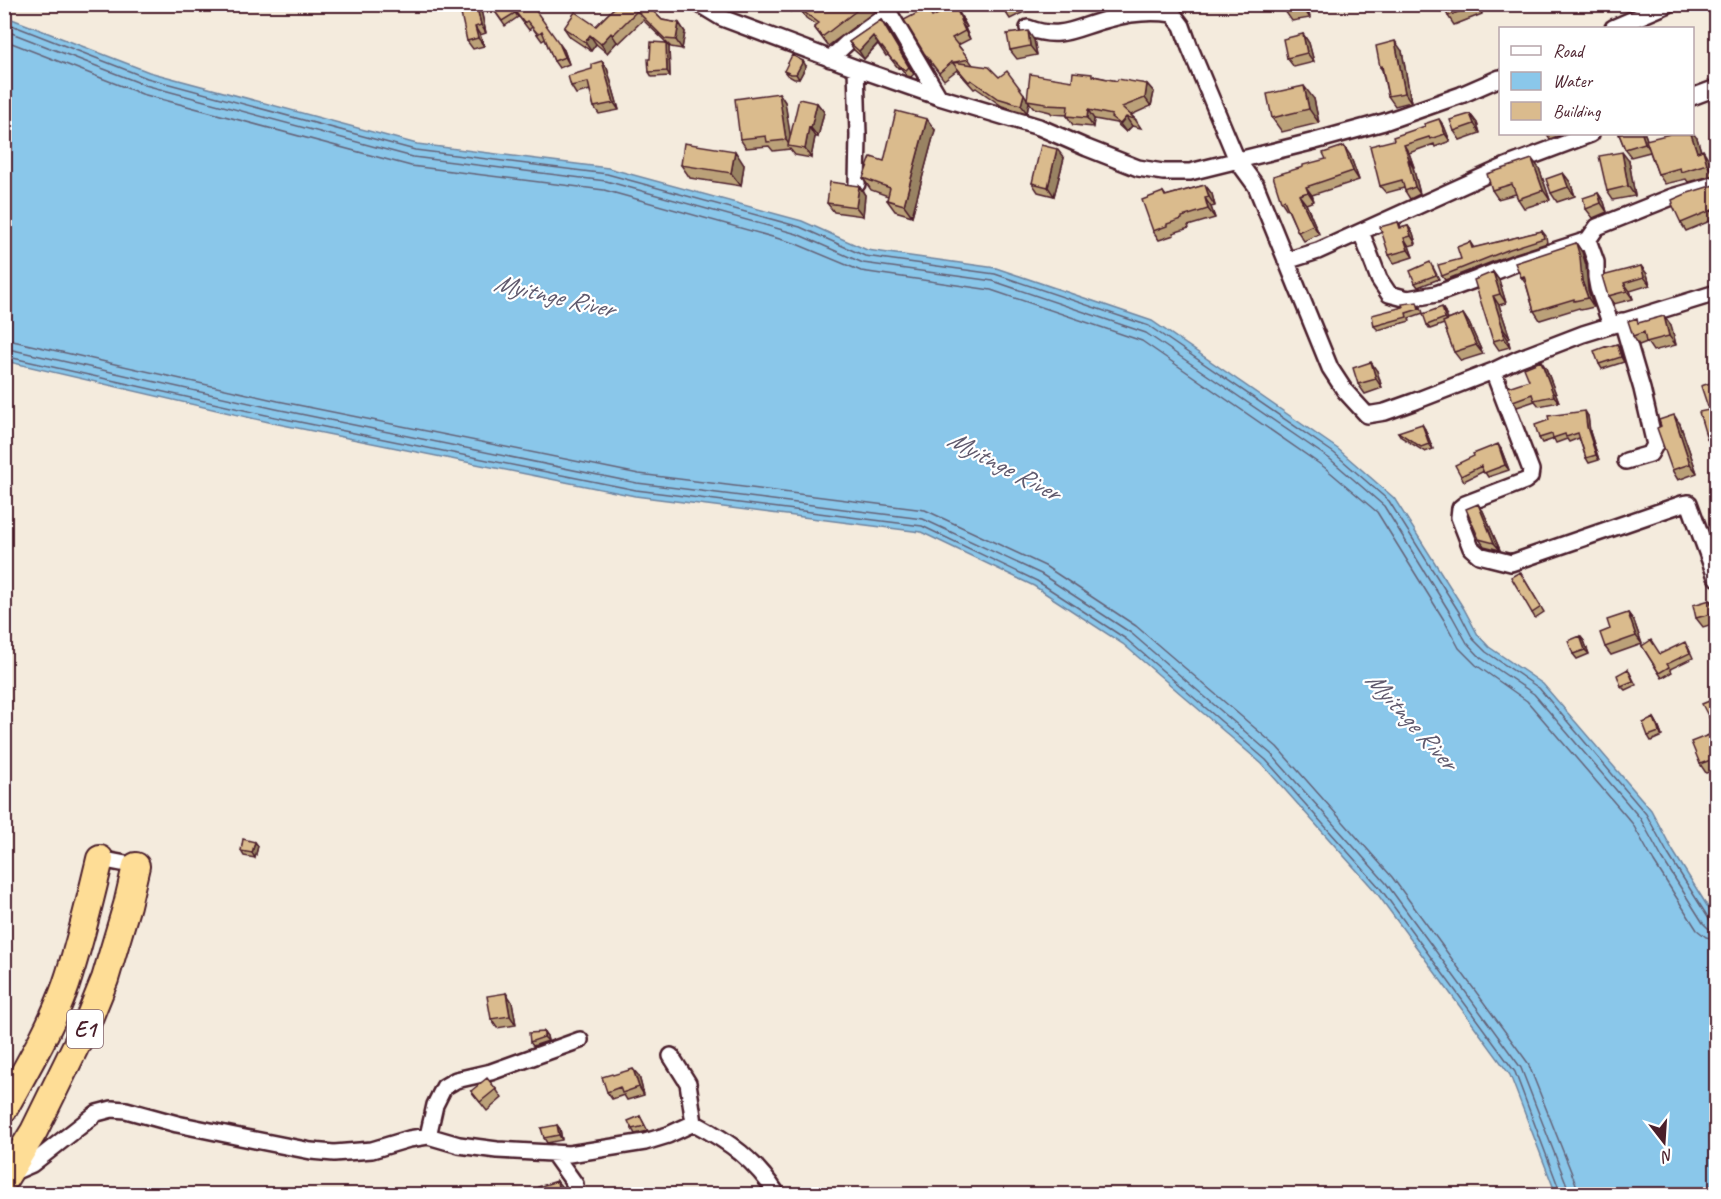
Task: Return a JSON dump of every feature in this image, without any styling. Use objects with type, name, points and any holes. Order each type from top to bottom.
[{"type":"highway","name":"E1","points":[[4,1109],[48,1028],[65,986],[85,921],[100,860]]},
{"type":"highway","name":"E1","points":[[5,1178],[34,1131],[88,1021],[105,979],[136,866]]},
{"type":"street","points":[[699,4],[722,18],[856,68],[939,97],[1040,127],[1138,168],[1163,172],[1190,172],[1316,141],[1384,122],[1461,95],[1499,78]]},
{"type":"street","points":[[1615,27],[1669,4]]},
{"type":"street","points":[[830,58],[886,9],[939,97]]},
{"type":"street","points":[[1028,28],[1043,34],[1065,33],[1111,18],[1156,12],[1173,14],[1182,26],[1237,160],[1256,186],[1330,368],[1345,391],[1367,415],[1394,409],[1616,323],[1716,293]]},
{"type":"street","points":[[856,68],[857,184]]},
{"type":"street","points":[[1694,96],[1716,88]]},
{"type":"street","points":[[1286,261],[1318,251],[1506,166],[1588,135]]},
{"type":"street","points":[[1361,232],[1379,279],[1389,294],[1408,299],[1436,294],[1516,263],[1588,240],[1597,227],[1672,197],[1716,184]]},
{"type":"street","points":[[1588,240],[1596,262],[1598,288],[1616,323],[1642,389],[1656,445],[1650,454],[1626,461]]},
{"type":"street","points":[[1493,371],[1531,470],[1530,477],[1525,481],[1460,508],[1460,517],[1471,548],[1479,555],[1511,563],[1689,503],[1716,577]]},
{"type":"street","points":[[100,860],[136,866]]},
{"type":"street","points":[[428,1136],[435,1105],[444,1087],[456,1080],[491,1072],[580,1040]]},
{"type":"street","points":[[671,1056],[688,1083],[694,1123]]},
{"type":"street","points":[[5,1178],[32,1164],[97,1113],[112,1109],[126,1110],[177,1124],[240,1137],[311,1151],[334,1153],[372,1150],[428,1136],[459,1145],[488,1149],[569,1154],[645,1142],[694,1123]]},
{"type":"street","points":[[694,1123],[718,1136],[742,1154],[765,1176],[777,1194]]},
{"type":"street","points":[[553,1153],[575,1184],[573,1194]]},
{"type":"water","name":"Myitnge River","points":[[4,16],[149,72],[417,144],[608,168],[802,221],[867,250],[996,268],[1152,321],[1338,449],[1394,498],[1478,635],[1489,647],[1543,684],[1651,810],[1673,851],[1716,920],[1716,1194],[1556,1194],[1510,1075],[1376,892],[1262,764],[1123,644],[1034,586],[921,532],[635,496],[273,423],[5,361]]},
{"type":"building","points":[[476,4],[481,25],[475,27],[478,38],[467,41],[459,5]]},
{"type":"building","points":[[502,4],[509,4],[515,13],[502,21],[494,10]]},
{"type":"building","points":[[521,4],[531,4],[559,43],[565,57],[554,61],[542,31],[538,34],[527,21],[524,23],[514,10]]},
{"type":"building","points":[[618,4],[646,4],[662,20],[679,23],[676,40],[665,39],[637,11],[601,44],[590,35],[585,42],[564,28],[575,12],[596,26]]},
{"type":"building","points":[[803,4],[865,4],[822,37],[814,27],[819,23],[800,9]]},
{"type":"building","points":[[1003,4],[1015,4],[1004,10]]},
{"type":"building","points":[[1284,4],[1302,4],[1303,8],[1285,11]]},
{"type":"building","points":[[1443,4],[1476,4],[1476,5],[1448,16]]},
{"type":"building","points":[[955,6],[965,31],[952,38],[969,59],[951,63],[939,73],[904,20],[927,8],[932,17]]},
{"type":"building","points":[[881,20],[909,67],[906,70],[893,61],[873,36],[859,51],[849,42]]},
{"type":"building","points":[[1028,31],[1030,46],[1010,50],[1007,34]]},
{"type":"building","points":[[1303,34],[1307,53],[1287,58],[1283,39]]},
{"type":"building","points":[[1395,41],[1405,93],[1388,96],[1376,46]]},
{"type":"building","points":[[651,42],[666,43],[667,71],[649,72],[648,59],[650,59]]},
{"type":"building","points":[[792,55],[803,61],[796,74],[784,71]]},
{"type":"building","points":[[602,61],[614,103],[594,107],[588,82],[571,86],[568,76],[592,69],[592,64]]},
{"type":"building","points":[[952,62],[989,67],[999,77],[1007,71],[1024,94],[1021,105],[997,98],[971,80],[969,82]]},
{"type":"building","points":[[1073,72],[1092,74],[1092,76],[1117,81],[1118,79],[1147,84],[1145,98],[1122,107],[1135,119],[1126,117],[1120,124],[1111,117],[1112,115],[1088,110],[1087,118],[1067,116],[1068,106],[1045,105],[1046,103],[1027,100],[1030,74],[1072,81]]},
{"type":"building","points":[[1304,86],[1309,109],[1272,118],[1267,94]]},
{"type":"building","points":[[779,93],[786,140],[767,142],[766,136],[740,139],[735,99]]},
{"type":"building","points":[[799,99],[817,103],[805,149],[788,146]]},
{"type":"building","points":[[896,111],[927,119],[904,205],[887,200],[890,188],[863,178],[871,157],[884,161]]},
{"type":"building","points":[[1470,114],[1474,124],[1454,131],[1450,120]]},
{"type":"building","points":[[1439,119],[1445,134],[1404,145],[1415,187],[1405,191],[1402,180],[1380,186],[1370,146],[1394,140],[1393,137]]},
{"type":"building","points":[[1619,135],[1642,135],[1645,143],[1625,149]]},
{"type":"building","points":[[1666,135],[1691,135],[1697,152],[1703,150],[1707,164],[1681,172],[1680,168],[1658,174],[1646,140]]},
{"type":"building","points":[[684,143],[735,151],[731,173],[681,165]]},
{"type":"building","points":[[1041,145],[1057,149],[1048,187],[1032,183]]},
{"type":"building","points":[[1344,146],[1353,171],[1306,187],[1308,192],[1299,195],[1313,225],[1298,232],[1284,200],[1281,201],[1273,176],[1326,159],[1323,153]]},
{"type":"building","points":[[1622,152],[1628,186],[1607,191],[1599,156]]},
{"type":"building","points":[[1532,159],[1543,190],[1518,199],[1512,184],[1492,190],[1487,174]]},
{"type":"building","points":[[1563,173],[1568,187],[1551,193],[1546,179]]},
{"type":"building","points":[[830,182],[859,186],[856,207],[827,203]]},
{"type":"building","points":[[1205,185],[1209,197],[1205,198],[1208,209],[1182,217],[1182,219],[1153,231],[1142,200],[1163,192],[1165,196]]},
{"type":"building","points":[[1714,185],[1716,187],[1716,225],[1712,210],[1681,223],[1672,200]]},
{"type":"building","points":[[1598,193],[1601,203],[1586,209],[1583,198]]},
{"type":"building","points":[[1398,222],[1400,228],[1408,226],[1411,236],[1404,238],[1408,250],[1389,255],[1380,227]]},
{"type":"building","points":[[1542,231],[1544,238],[1442,276],[1438,265],[1461,259],[1457,247],[1470,242],[1472,248]]},
{"type":"building","points":[[1576,243],[1582,281],[1588,298],[1574,301],[1574,299],[1534,311],[1524,276],[1521,277],[1515,263]]},
{"type":"building","points":[[1430,262],[1436,275],[1415,283],[1410,271]]},
{"type":"building","points":[[1641,266],[1644,277],[1624,283],[1627,291],[1608,296],[1602,276]]},
{"type":"building","points":[[1493,272],[1500,294],[1493,296],[1504,338],[1493,341],[1474,280]]},
{"type":"building","points":[[1417,302],[1419,309],[1406,313],[1407,317],[1374,326],[1372,315],[1403,307],[1402,304]]},
{"type":"building","points":[[1442,307],[1445,318],[1427,325],[1423,314]]},
{"type":"building","points":[[1463,314],[1476,345],[1454,352],[1443,322]]},
{"type":"building","points":[[1664,316],[1669,336],[1646,342],[1644,332],[1633,336],[1628,321],[1637,318],[1638,323]]},
{"type":"building","points":[[1617,344],[1621,357],[1599,364],[1594,351]]},
{"type":"building","points":[[1541,361],[1554,396],[1534,400],[1532,394],[1513,401],[1508,387],[1529,380],[1524,368]]},
{"type":"building","points":[[1371,362],[1376,379],[1358,384],[1353,368]]},
{"type":"building","points":[[1716,381],[1716,436],[1707,439],[1699,412],[1709,410],[1701,386]]},
{"type":"building","points":[[1585,411],[1587,427],[1596,455],[1586,458],[1578,433],[1566,437],[1565,434],[1553,438],[1552,434],[1539,438],[1535,425],[1549,420],[1548,416]]},
{"type":"building","points":[[1674,415],[1690,464],[1672,470],[1657,428],[1661,426],[1659,420]]},
{"type":"building","points":[[1422,424],[1429,444],[1421,447],[1398,432]]},
{"type":"building","points":[[1498,444],[1505,465],[1484,473],[1481,466],[1461,476],[1455,465],[1474,456],[1473,454]]},
{"type":"building","points":[[1478,504],[1494,543],[1479,539],[1466,509]]},
{"type":"building","points":[[1520,572],[1541,607],[1532,613],[1511,577]]},
{"type":"building","points":[[1710,600],[1714,613],[1696,618],[1693,605]]},
{"type":"building","points":[[1628,613],[1636,636],[1605,647],[1600,633],[1610,629],[1607,620]]},
{"type":"building","points":[[1580,636],[1585,650],[1573,654],[1568,641]]},
{"type":"building","points":[[1651,640],[1660,654],[1685,642],[1690,653],[1667,664],[1669,667],[1659,673],[1642,646]]},
{"type":"building","points":[[1628,669],[1633,681],[1621,686],[1617,675]]},
{"type":"building","points":[[1716,695],[1716,731],[1702,704],[1714,699]]},
{"type":"building","points":[[1654,718],[1659,732],[1648,736],[1643,723]]},
{"type":"building","points":[[1716,732],[1716,758],[1700,764],[1691,742]]},
{"type":"building","points":[[243,839],[255,842],[252,853],[241,851]]},
{"type":"building","points":[[506,993],[510,1016],[491,1019],[487,996]]},
{"type":"building","points":[[544,1032],[544,1037],[530,1042],[529,1033]]},
{"type":"building","points":[[633,1069],[639,1087],[622,1093],[620,1087],[607,1092],[602,1077]]},
{"type":"building","points":[[487,1078],[496,1089],[480,1102],[471,1091]]},
{"type":"building","points":[[640,1116],[645,1126],[632,1129],[628,1121]]},
{"type":"building","points":[[557,1125],[559,1135],[544,1138],[541,1128]]},
{"type":"building","points":[[557,1181],[558,1188],[564,1194],[541,1194],[538,1187]]}]
